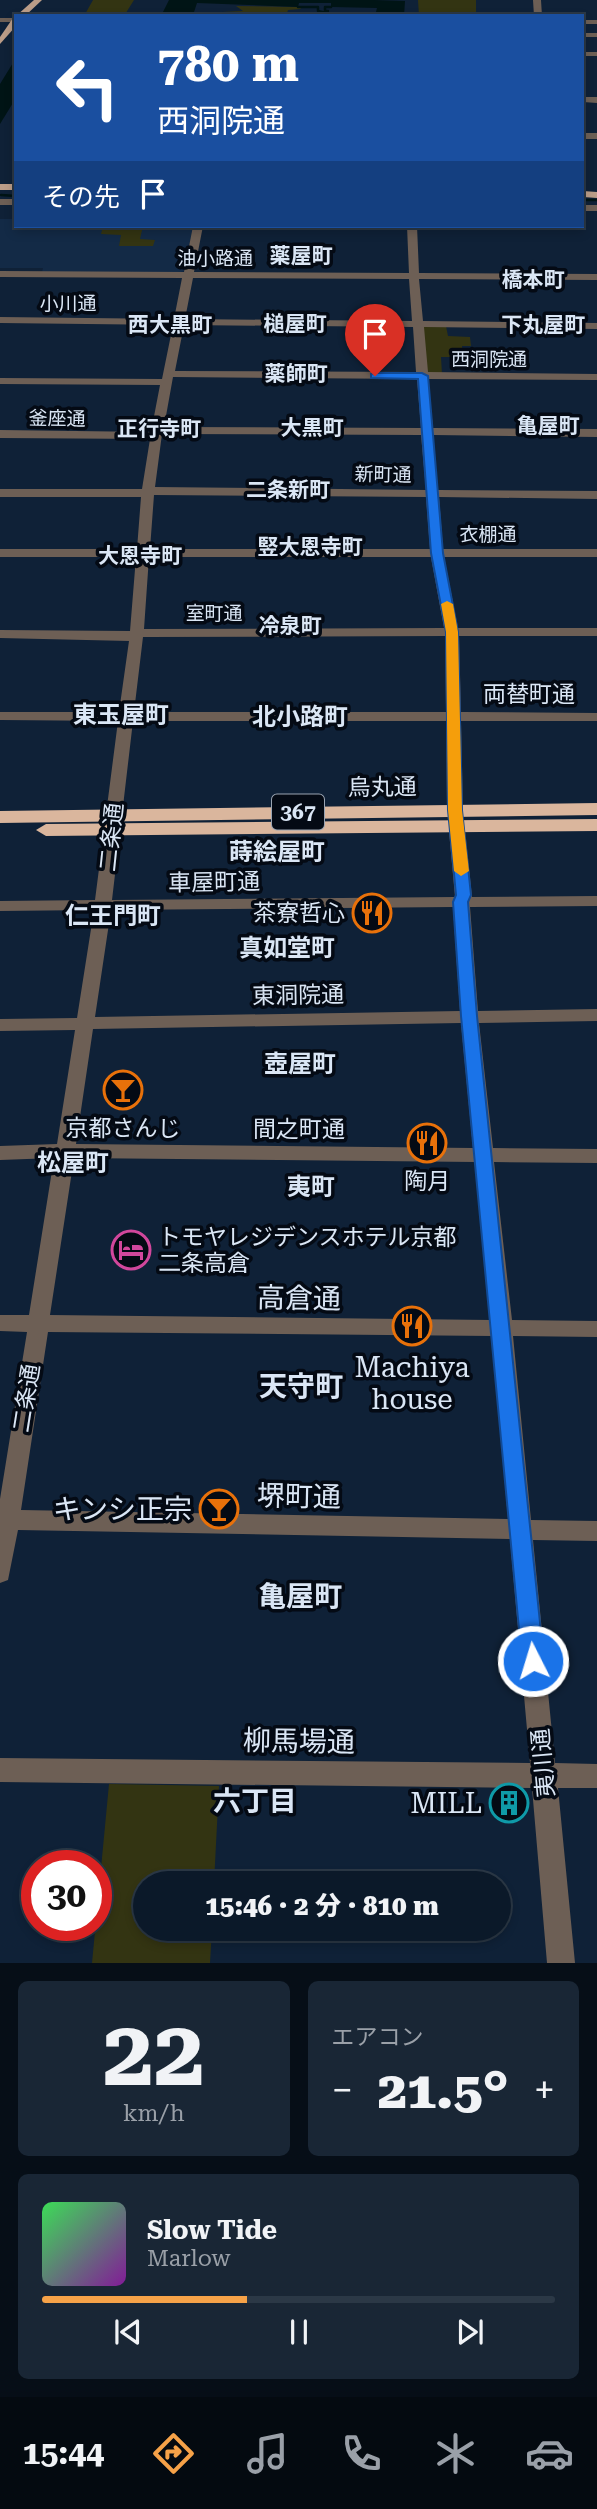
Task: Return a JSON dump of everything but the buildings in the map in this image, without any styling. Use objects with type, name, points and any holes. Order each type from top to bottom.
[{"type":"highway","name":"烏丸通","points":[[0,830],[112,823],[456,818],[597,809]]},
{"type":"highway","name":"烏丸通","points":[[0,817],[112,823]]},
{"type":"highway","name":"烏丸通","points":[[456,818],[597,825]]},
{"type":"main road","points":[[22,14],[38,0]]},
{"type":"main road","points":[[0,42],[14,23]]},
{"type":"street","name":"二条通","points":[[0,1573],[4,1520],[38,1324],[103,906],[138,633],[148,492],[198,228]]},
{"type":"street","name":"夷川通","points":[[412,228],[437,553],[452,632],[456,818],[464,895],[461,902],[469,1016],[502,1328],[561,1963]]},
{"type":"street","name":"油小路通","points":[[0,274],[597,277]]},
{"type":"street","name":"小川通","points":[[0,320],[597,326]]},
{"type":"street","name":"西洞院通","points":[[0,381],[422,376],[597,377]]},
{"type":"street","name":"釜座通","points":[[0,434],[597,433]]},
{"type":"street","name":"新町通","points":[[0,493],[597,495]]},
{"type":"street","name":"衣棚通","points":[[0,553],[597,554]]},
{"type":"street","name":"室町通","points":[[0,634],[128,637],[138,633],[597,632]]},
{"type":"street","name":"両替町通","points":[[0,716],[597,717]]},
{"type":"street","name":"車屋町通","points":[[0,905],[597,901]]},
{"type":"street","name":"東洞院通","points":[[0,1025],[597,1015]]},
{"type":"street","name":"間之町通","points":[[0,1153],[597,1156]]},
{"type":"street","name":"高倉通","points":[[0,1323],[597,1329]]},
{"type":"street","name":"堺町通","points":[[4,1520],[597,1531]]},
{"type":"street","name":"柳馬場通","points":[[0,1770],[597,1776]]},
{"type":"shaded area","points":[[93,0],[134,0],[125,14],[85,14]]},
{"type":"shaded area","points":[[169,0],[405,1],[404,14],[376,14],[377,8],[331,7],[331,3],[299,3],[298,7],[197,3],[194,12],[200,14],[162,14]]},
{"type":"shaded area","points":[[418,0],[476,0],[476,14],[419,14]]},
{"type":"shaded area","points":[[236,6],[301,9],[288,10],[287,14],[201,14],[243,11]]},
{"type":"shaded area","points":[[14,61],[14,101],[0,124],[0,84]]},
{"type":"shaded area","points":[[0,219],[14,219],[14,228],[193,228],[184,271],[178,273],[42,272],[43,268],[0,268]]},
{"type":"shaded area","points":[[102,228],[143,228],[140,239],[155,240],[153,246],[119,246],[121,235],[101,234]]},
{"type":"shaded area","points":[[421,326],[446,326],[448,336],[470,337],[471,346],[462,346],[463,357],[441,357],[442,374],[424,374]]},
{"type":"shaded area","points":[[109,1784],[219,1786],[215,1871],[133,1871],[133,1941],[211,1941],[210,1963],[92,1963],[94,1941],[112,1941],[112,1850],[103,1850]]},
{"type":"waterway","points":[[298,7],[318,7],[318,11],[331,14]]},
{"type":"waterway","points":[[328,11],[325,11],[325,7],[331,7]]},
{"type":"waterway","points":[[1,195],[14,196]]},
{"type":"waterway","points":[[584,200],[597,200]]},
{"type":"slow traffic","points":[[447,604],[452,632],[455,810],[461,871]]},
{"type":"place","name":"茶寮哲心","points":[[372,913]]},
{"type":"place","name":"京都さんじ","points":[[123,1090]]},
{"type":"place","name":"陶月","points":[[427,1143]]},
{"type":"place","name":"トモヤレジデンスホテル京都 二条高倉","points":[[131,1250]]},
{"type":"place","name":"Machiya house","points":[[412,1326]]},
{"type":"place","name":"キンシ正宗","points":[[219,1509]]},
{"type":"place","name":"MILL","points":[[509,1803]]},
{"type":"district","name":"薬屋町","points":[[301,256]]},
{"type":"district","name":"橋本町","points":[[533,280]]},
{"type":"district","name":"槌屋町","points":[[295,324]]},
{"type":"district","name":"西大黒町","points":[[170,325]]},
{"type":"district","name":"下丸屋町","points":[[543,325]]},
{"type":"district","name":"薬師町","points":[[296,374]]},
{"type":"district","name":"亀屋町","points":[[548,426]]},
{"type":"district","name":"大黒町","points":[[312,428]]},
{"type":"district","name":"正行寺町","points":[[159,429]]},
{"type":"district","name":"二条新町","points":[[288,490]]},
{"type":"district","name":"竪大恩寺町","points":[[310,547]]},
{"type":"district","name":"大恩寺町","points":[[140,556]]},
{"type":"district","name":"冷泉町","points":[[290,626]]},
{"type":"district","name":"東玉屋町","points":[[121,715]]},
{"type":"district","name":"北小路町","points":[[300,717]]},
{"type":"district","name":"蒔絵屋町","points":[[277,852]]},
{"type":"district","name":"仁王門町","points":[[113,916]]},
{"type":"district","name":"真如堂町","points":[[287,948]]},
{"type":"district","name":"壺屋町","points":[[300,1064]]},
{"type":"district","name":"松屋町","points":[[73,1163]]},
{"type":"district","name":"夷町","points":[[311,1187]]},
{"type":"district","name":"天守町","points":[[301,1386]]},
{"type":"district","name":"亀屋町","points":[[300,1596]]},
{"type":"district","name":"六丁目","points":[[255,1801]]},
{"type":"route","points":[[375,376],[422,376],[437,553],[452,632],[455,810],[464,895],[461,902],[469,1016],[533,1661]]}]
